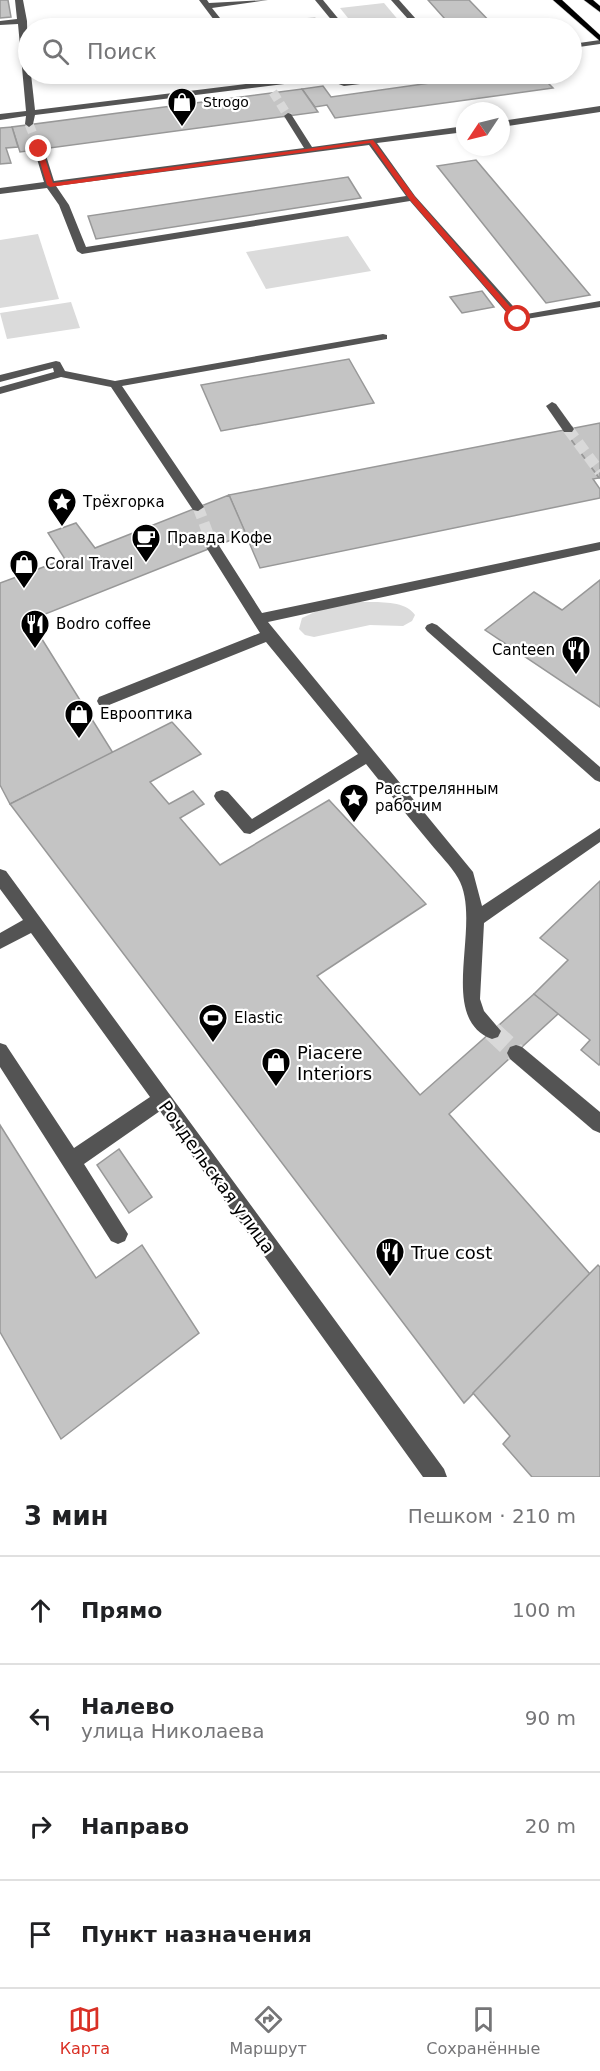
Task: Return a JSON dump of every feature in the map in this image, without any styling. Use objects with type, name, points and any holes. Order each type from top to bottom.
[{"type":"main road","points":[[557,0],[576,18]]},
{"type":"main road","points":[[588,0],[600,10]]},
{"type":"main road","points":[[582,24],[600,41]]},
{"type":"street","points":[[19,0],[22,18]]},
{"type":"street","points":[[205,3],[264,0]]},
{"type":"street","points":[[319,0],[334,18]]},
{"type":"street","points":[[395,0],[411,18]]},
{"type":"street","points":[[205,3],[216,18]]},
{"type":"street","points":[[0,23],[18,21]]},
{"type":"street","points":[[582,44],[600,41]]},
{"type":"street","points":[[28,84],[31,113],[29,124]]},
{"type":"street","points":[[0,117],[267,84],[273,92]]},
{"type":"street","points":[[510,123],[600,109]]},
{"type":"street","points":[[288,116],[309,149]]},
{"type":"street","points":[[0,192],[456,130]]},
{"type":"street","points":[[371,141],[412,198],[518,319],[600,304]]},
{"type":"street","points":[[39,149],[50,185],[64,205],[82,251],[412,198]]},
{"type":"street","points":[[0,379],[58,369],[115,384],[383,337]]},
{"type":"street","points":[[0,369],[50,355],[58,369]]},
{"type":"street","points":[[0,391],[58,369]]},
{"type":"street","points":[[115,384],[198,507]]},
{"type":"street","points":[[552,406],[568,429]]},
{"type":"street","points":[[258,619],[600,546]]},
{"type":"street","points":[[213,547],[268,635],[467,877],[477,919],[471,999],[477,1016],[492,1031]]},
{"type":"street","points":[[432,628],[600,776]]},
{"type":"street","points":[[104,701],[268,635]]},
{"type":"street","points":[[222,796],[250,828],[369,755]]},
{"type":"street","points":[[477,919],[600,834]]},
{"type":"street","name":"Рочдельская улица","points":[[0,876],[436,1477]]},
{"type":"street","points":[[0,942],[33,923]]},
{"type":"street","points":[[0,1051],[118,1234]]},
{"type":"street","points":[[516,1053],[600,1124]]},
{"type":"street","points":[[72,1161],[161,1100]]},
{"type":"shaded area","points":[[384,3],[397,18],[348,18],[340,8]]},
{"type":"shaded area","points":[[38,234],[59,299],[0,308],[0,240]]},
{"type":"shaded area","points":[[348,236],[371,271],[266,289],[246,252]]},
{"type":"shaded area","points":[[71,302],[80,328],[7,339],[0,313]]},
{"type":"shaded area","points":[[359,602],[398,604],[411,610],[415,615],[412,621],[403,626],[370,625],[314,637],[305,635],[299,629],[302,618],[319,610]]},
{"type":"building","points":[[0,0],[8,0],[11,17],[0,18]]},
{"type":"building","points":[[428,0],[469,0],[486,18],[444,18]]},
{"type":"building","points":[[423,84],[549,84],[553,88],[335,118],[327,105],[315,107],[302,89],[323,86],[331,97]]},
{"type":"building","points":[[302,89],[318,112],[20,152],[12,127]]},
{"type":"building","points":[[12,127],[18,147],[6,148],[11,163],[0,164],[0,128]]},
{"type":"building","points":[[476,160],[590,295],[546,303],[437,166]]},
{"type":"building","points":[[348,177],[361,198],[96,239],[88,216]]},
{"type":"building","points":[[482,291],[494,307],[462,313],[450,297]]},
{"type":"building","points":[[349,359],[374,403],[221,431],[201,385]]},
{"type":"building","points":[[600,423],[600,478],[599,478],[564,430]]},
{"type":"building","points":[[564,430],[599,478],[593,479],[600,489],[600,498],[260,568],[229,495]]},
{"type":"building","points":[[229,495],[246,534],[30,620],[113,753],[10,804],[0,785],[0,583],[65,559],[48,533],[76,523],[95,548]]},
{"type":"building","points":[[600,580],[600,707],[485,630],[534,592],[562,610]]},
{"type":"building","points":[[172,722],[201,754],[150,782],[169,804],[193,791],[204,804],[180,818],[220,865],[329,800],[426,904],[317,976],[420,1095],[534,994],[559,1013],[449,1114],[590,1274],[464,1403],[10,804]]},
{"type":"building","points":[[600,881],[599,1065],[581,1050],[590,1040],[534,994],[568,960],[540,938]]},
{"type":"building","points":[[0,1125],[96,1278],[142,1245],[199,1333],[61,1439],[0,1332]]},
{"type":"building","points":[[119,1149],[152,1197],[129,1213],[97,1165]]},
{"type":"building","points":[[598,1265],[600,1267],[600,1477],[532,1477],[503,1444],[510,1436],[473,1393]]},
{"type":"tunnel","points":[[273,92],[288,116]]},
{"type":"tunnel","points":[[29,124],[39,149]]},
{"type":"tunnel","points":[[568,429],[600,472]]},
{"type":"tunnel","points":[[198,507],[213,547]]},
{"type":"tunnel","points":[[492,1031],[516,1053]]},
{"type":"place","name":"Strogo","points":[[182,128]]},
{"type":"place","name":"Трёхгорка","points":[[62,528]]},
{"type":"place","name":"Правда Кофе","points":[[146,564]]},
{"type":"place","name":"Coral Travel","points":[[24,590]]},
{"type":"place","name":"Bodro coffee","points":[[35,650]]},
{"type":"place","name":"Canteen","points":[[576,676]]},
{"type":"place","name":"Еврооптика","points":[[79,740]]},
{"type":"place","name":"Расстрелянным рабочим","points":[[354,824]]},
{"type":"place","name":"Elastic","points":[[213,1044]]},
{"type":"place","name":"Piacere Interiors","points":[[276,1088]]},
{"type":"place","name":"True cost","points":[[390,1278]]},
{"type":"route","points":[[39,149],[50,185],[371,141],[412,198],[518,319]]}]
